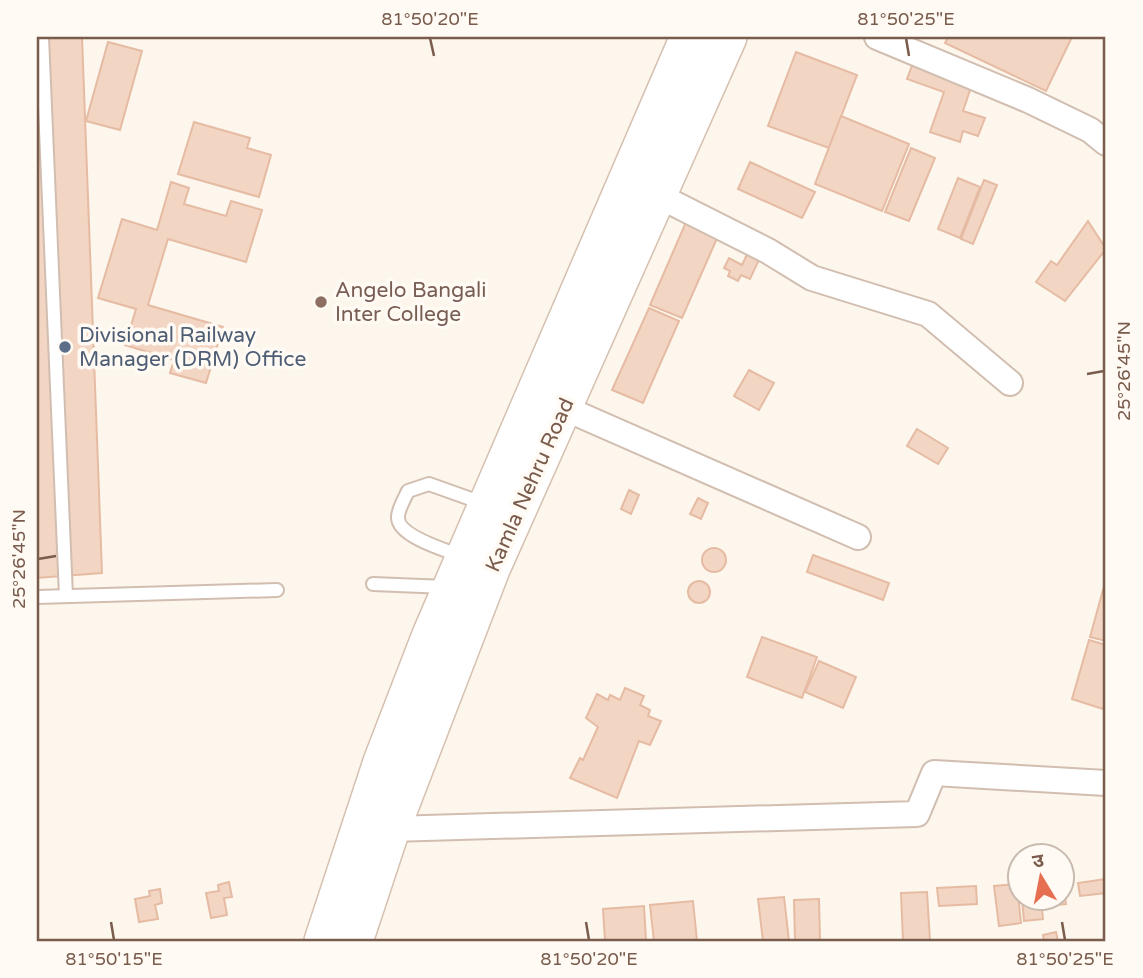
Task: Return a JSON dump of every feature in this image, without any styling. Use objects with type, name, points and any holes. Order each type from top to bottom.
[{"type":"main road","name":"Kamla Nehru Road","points":[[354,941],[391,829],[445,641],[472,568],[489,506],[690,37]]},
{"type":"main road","name":"Kamla Nehru Road","points":[[472,568],[564,408],[728,37]]},
{"type":"main road","name":"Kamla Nehru Road","points":[[323,941],[382,762],[445,641]]},
{"type":"street","points":[[877,37],[1028,100],[1090,130],[1106,143]]},
{"type":"street","points":[[659,196],[768,251],[811,278],[928,314],[1010,383]]},
{"type":"street","points":[[564,408],[858,537]]},
{"type":"street","points":[[391,829],[918,814],[934,774],[1106,783]]},
{"type":"lane","points":[[42,37],[40,60],[66,596]]},
{"type":"lane","points":[[472,568],[407,534],[400,527],[398,517],[408,491],[429,484],[489,506]]},
{"type":"lane","points":[[373,584],[472,568]]},
{"type":"lane","points":[[37,597],[277,590]]},
{"type":"building","name":"Divisional Railway Manager (DRM) Office","points":[[37,37],[82,37],[102,573],[37,578]]},
{"type":"building","points":[[948,37],[1072,37],[1046,91],[945,43]]},
{"type":"building","points":[[108,42],[142,51],[120,130],[86,121]]},
{"type":"building","points":[[796,52],[857,75],[829,148],[768,126]]},
{"type":"building","points":[[913,63],[972,84],[963,111],[985,118],[978,136],[963,131],[960,142],[930,132],[944,92],[907,79]]},
{"type":"building","points":[[841,116],[909,144],[882,211],[815,184]]},
{"type":"building","points":[[194,122],[250,138],[247,148],[271,155],[259,197],[178,174]]},
{"type":"building","points":[[911,148],[935,158],[909,221],[885,212]]},
{"type":"building","points":[[750,162],[815,192],[802,218],[738,189]]},
{"type":"building","points":[[958,178],[980,187],[960,238],[938,229]]},
{"type":"building","points":[[984,180],[997,185],[973,244],[961,239]]},
{"type":"building","points":[[171,182],[189,188],[184,204],[226,216],[231,201],[262,210],[246,262],[168,239],[148,305],[223,327],[206,383],[170,373],[174,360],[125,345],[136,309],[98,298],[122,219],[157,230]]},
{"type":"building","points":[[1088,221],[1106,249],[1065,301],[1036,282],[1051,261],[1057,265]]},
{"type":"building","points":[[686,222],[718,236],[682,318],[650,305]]},
{"type":"building","points":[[751,246],[763,251],[750,279],[741,275],[738,281],[728,276],[730,271],[724,268],[729,258],[742,265]]},
{"type":"building","points":[[649,308],[679,321],[643,403],[612,390]]},
{"type":"building","points":[[749,370],[774,383],[759,410],[734,396]]},
{"type":"building","points":[[917,429],[948,448],[938,464],[907,446]]},
{"type":"building","points":[[629,490],[639,495],[631,514],[621,509]]},
{"type":"building","points":[[698,498],[708,503],[701,519],[690,514]]},
{"type":"building","points":[[709,548],[719,548],[726,555],[726,565],[719,572],[709,572],[702,565],[702,555]]},
{"type":"building","points":[[813,555],[889,583],[883,600],[807,572]]},
{"type":"building","points":[[1106,579],[1106,641],[1090,637]]},
{"type":"building","points":[[699,581],[707,584],[710,592],[707,600],[699,603],[691,600],[688,592],[691,584]]},
{"type":"building","points":[[762,637],[817,657],[802,698],[747,677]]},
{"type":"building","points":[[1089,640],[1106,645],[1106,698],[1103,709],[1072,699]]},
{"type":"building","points":[[819,661],[856,677],[843,708],[805,692]]},
{"type":"building","points":[[625,688],[644,696],[640,705],[650,710],[648,716],[661,721],[650,745],[639,741],[617,798],[570,778],[580,758],[583,760],[598,727],[586,718],[597,694],[608,700],[610,695],[620,700]]},
{"type":"building","points":[[1106,879],[1106,893],[1080,896],[1078,883]]},
{"type":"building","points":[[229,882],[232,897],[224,898],[227,915],[211,918],[206,893],[219,891],[218,885]]},
{"type":"building","points":[[1006,885],[1006,912],[1020,912],[1021,923],[999,926],[994,886]]},
{"type":"building","points":[[976,886],[977,904],[939,906],[937,888]]},
{"type":"building","points":[[160,889],[162,903],[155,905],[158,919],[139,922],[135,899],[150,896],[149,891]]},
{"type":"building","points":[[927,892],[930,941],[903,941],[901,893]]},
{"type":"building","points":[[784,897],[789,941],[763,941],[758,899]]},
{"type":"building","points":[[819,899],[820,941],[795,941],[794,900]]},
{"type":"building","points":[[693,901],[697,941],[654,941],[650,905]]},
{"type":"building","points":[[644,906],[646,941],[605,941],[603,909]]},
{"type":"building","points":[[1023,912],[1042,912],[1043,919],[1024,921]]},
{"type":"building","points":[[1056,932],[1058,941],[1044,941],[1043,935]]},
{"type":"place","name":"Angelo Bangali Inter College","points":[[321,302]]},
{"type":"place","name":"Divisional Railway Manager (DRM) Office","points":[[65,347]]}]
